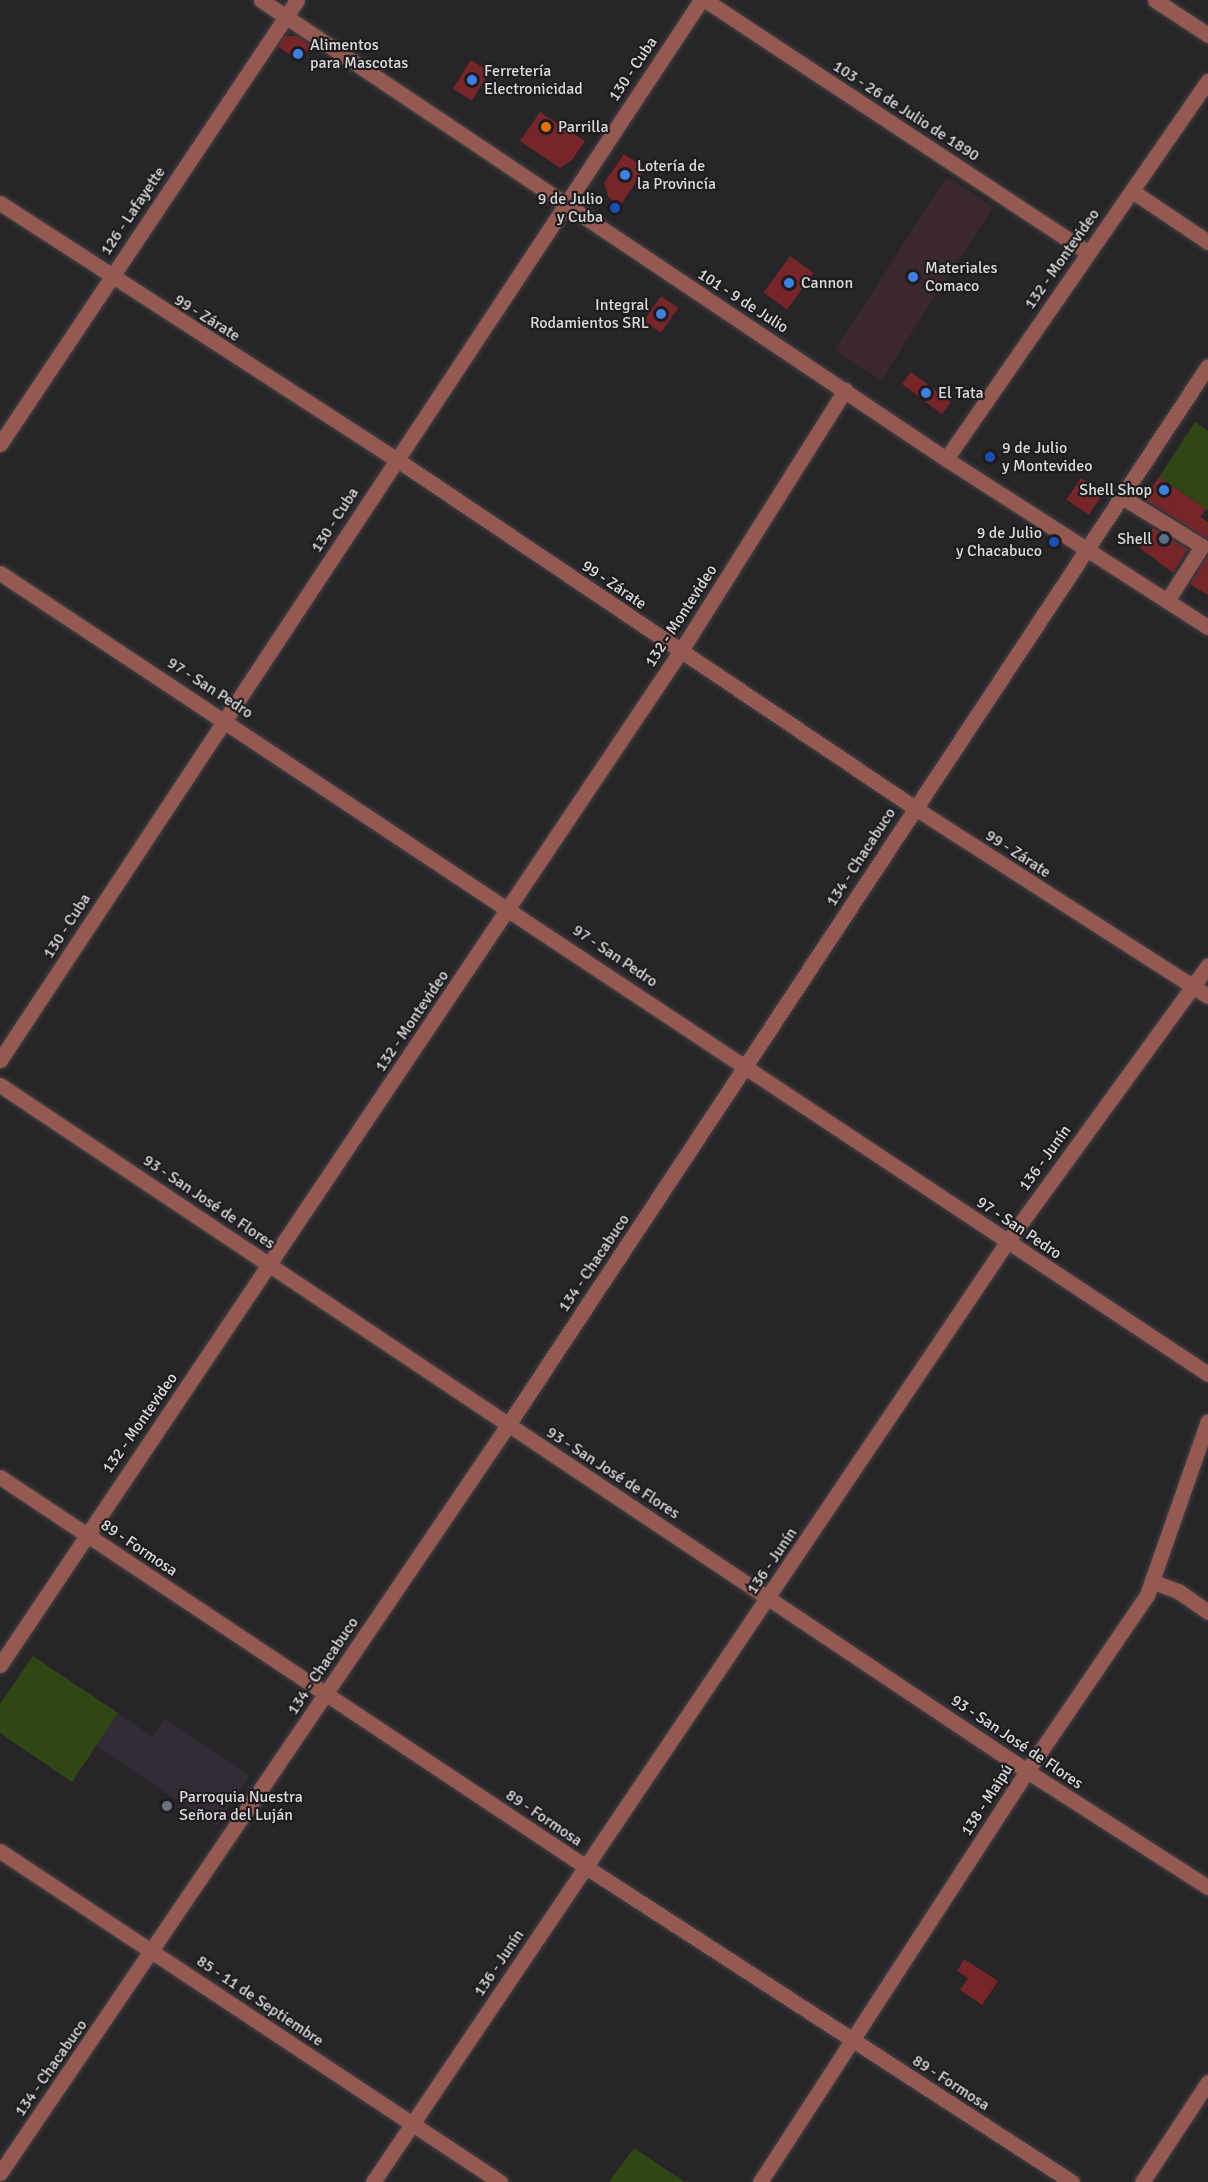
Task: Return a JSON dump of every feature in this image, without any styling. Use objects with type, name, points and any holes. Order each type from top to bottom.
[{"type":"street","name":"101 - 9 de Julio","points":[[261,0],[946,459],[1208,627]]},
{"type":"street","name":"126 - Lafayette","points":[[0,444],[297,0]]},
{"type":"street","name":"130 - Cuba","points":[[0,1060],[565,204],[703,0]]},
{"type":"street","name":"103 - 26 de Julio de 1890","points":[[703,0],[1088,253]]},
{"type":"street","points":[[1155,0],[1208,35]]},
{"type":"street","name":"132 - Montevideo","points":[[946,459],[1208,81]]},
{"type":"street","points":[[1132,191],[1208,243]]},
{"type":"street","name":"99 - Zárate","points":[[0,203],[110,277],[396,459],[915,808],[1208,996]]},
{"type":"street","name":"134 - Chacabuco","points":[[0,2173],[153,1951],[508,1425],[1208,366]]},
{"type":"street","name":"132 - Montevideo","points":[[0,1665],[85,1534],[272,1265],[680,652],[845,390]]},
{"type":"street","points":[[1122,497],[1202,546],[1167,601]]},
{"type":"street","name":"97 - San Pedro","points":[[0,573],[510,907],[1007,1242],[1208,1374]]},
{"type":"street","name":"136 - Junín","points":[[373,2182],[1007,1242],[1190,986],[1208,966]]},
{"type":"street","name":"93 - San José de Flores","points":[[0,1084],[1027,1772],[1208,1887]]},
{"type":"street","name":"138 - Maipú","points":[[760,2182],[1027,1772],[1154,1582],[1208,1421]]},
{"type":"street","name":"89 - Formosa","points":[[0,1477],[586,1868],[1072,2182]]},
{"type":"street","points":[[1154,1582],[1178,1591],[1208,1612]]},
{"type":"street","name":"85 - 11 de Septiembre","points":[[0,1851],[500,2182]]},
{"type":"street","points":[[1142,2182],[1208,2082]]},
{"type":"shaded area","name":"Materiales Comaco","points":[[947,177],[993,207],[881,380],[835,350]]},
{"type":"shaded area","points":[[118,1713],[153,1737],[165,1719],[250,1775],[216,1826],[96,1746]]},
{"type":"green space","points":[[1195,422],[1208,431],[1208,510],[1159,477]]},
{"type":"green space","points":[[33,1656],[118,1713],[72,1782],[0,1733],[0,1704]]},
{"type":"green space","points":[[634,2148],[668,2171],[685,2182],[609,2182]]},
{"type":"building","name":"Alimentos para Mascotas","points":[[284,36],[297,36],[311,45],[301,61],[278,47]]},
{"type":"building","name":"Ferretería Electronicidad","points":[[471,60],[490,72],[472,100],[453,89]]},
{"type":"building","name":"Parrilla","points":[[540,112],[585,141],[572,160],[560,168],[520,141]]},
{"type":"building","name":"Lotería de la Provincía","points":[[624,154],[645,168],[620,206],[609,198],[604,183]]},
{"type":"building","name":"Cannon","points":[[790,256],[813,273],[787,309],[764,292]]},
{"type":"building","name":"Integral Rodamientos SRL","points":[[661,296],[678,308],[661,333],[644,321]]},
{"type":"building","name":"El Tata","points":[[911,372],[951,402],[942,414],[902,384]]},
{"type":"building","name":"Shell Shop","points":[[1159,477],[1206,509],[1200,517],[1208,522],[1208,539],[1144,499]]},
{"type":"building","points":[[1081,478],[1103,493],[1089,515],[1066,500]]},
{"type":"building","points":[[1153,528],[1188,549],[1173,573],[1140,548]]},
{"type":"building","points":[[1208,555],[1208,595],[1190,584]]},
{"type":"building","points":[[964,1959],[998,1981],[982,2005],[960,1990],[968,1978],[957,1971]]},
{"type":"place","name":"Alimentos para Mascotas","points":[[298,54]]},
{"type":"place","name":"Ferretería Electronicidad","points":[[472,80]]},
{"type":"place","name":"Parrilla","points":[[546,127]]},
{"type":"place","name":"Lotería de la Provincía","points":[[625,175]]},
{"type":"place","name":"9 de Julio y Cuba","points":[[615,208]]},
{"type":"place","name":"Materiales Comaco","points":[[913,277]]},
{"type":"place","name":"Cannon","points":[[789,283]]},
{"type":"place","name":"Integral Rodamientos SRL","points":[[661,314]]},
{"type":"place","name":"El Tata","points":[[926,393]]},
{"type":"place","name":"9 de Julio y Montevideo","points":[[990,457]]},
{"type":"place","name":"Shell Shop","points":[[1164,490]]},
{"type":"place","name":"Shell","points":[[1164,539]]},
{"type":"place","name":"9 de Julio y Chacabuco","points":[[1054,542]]},
{"type":"place","name":"Parroquia Nuestra Señora del Luján","points":[[167,1806]]}]
